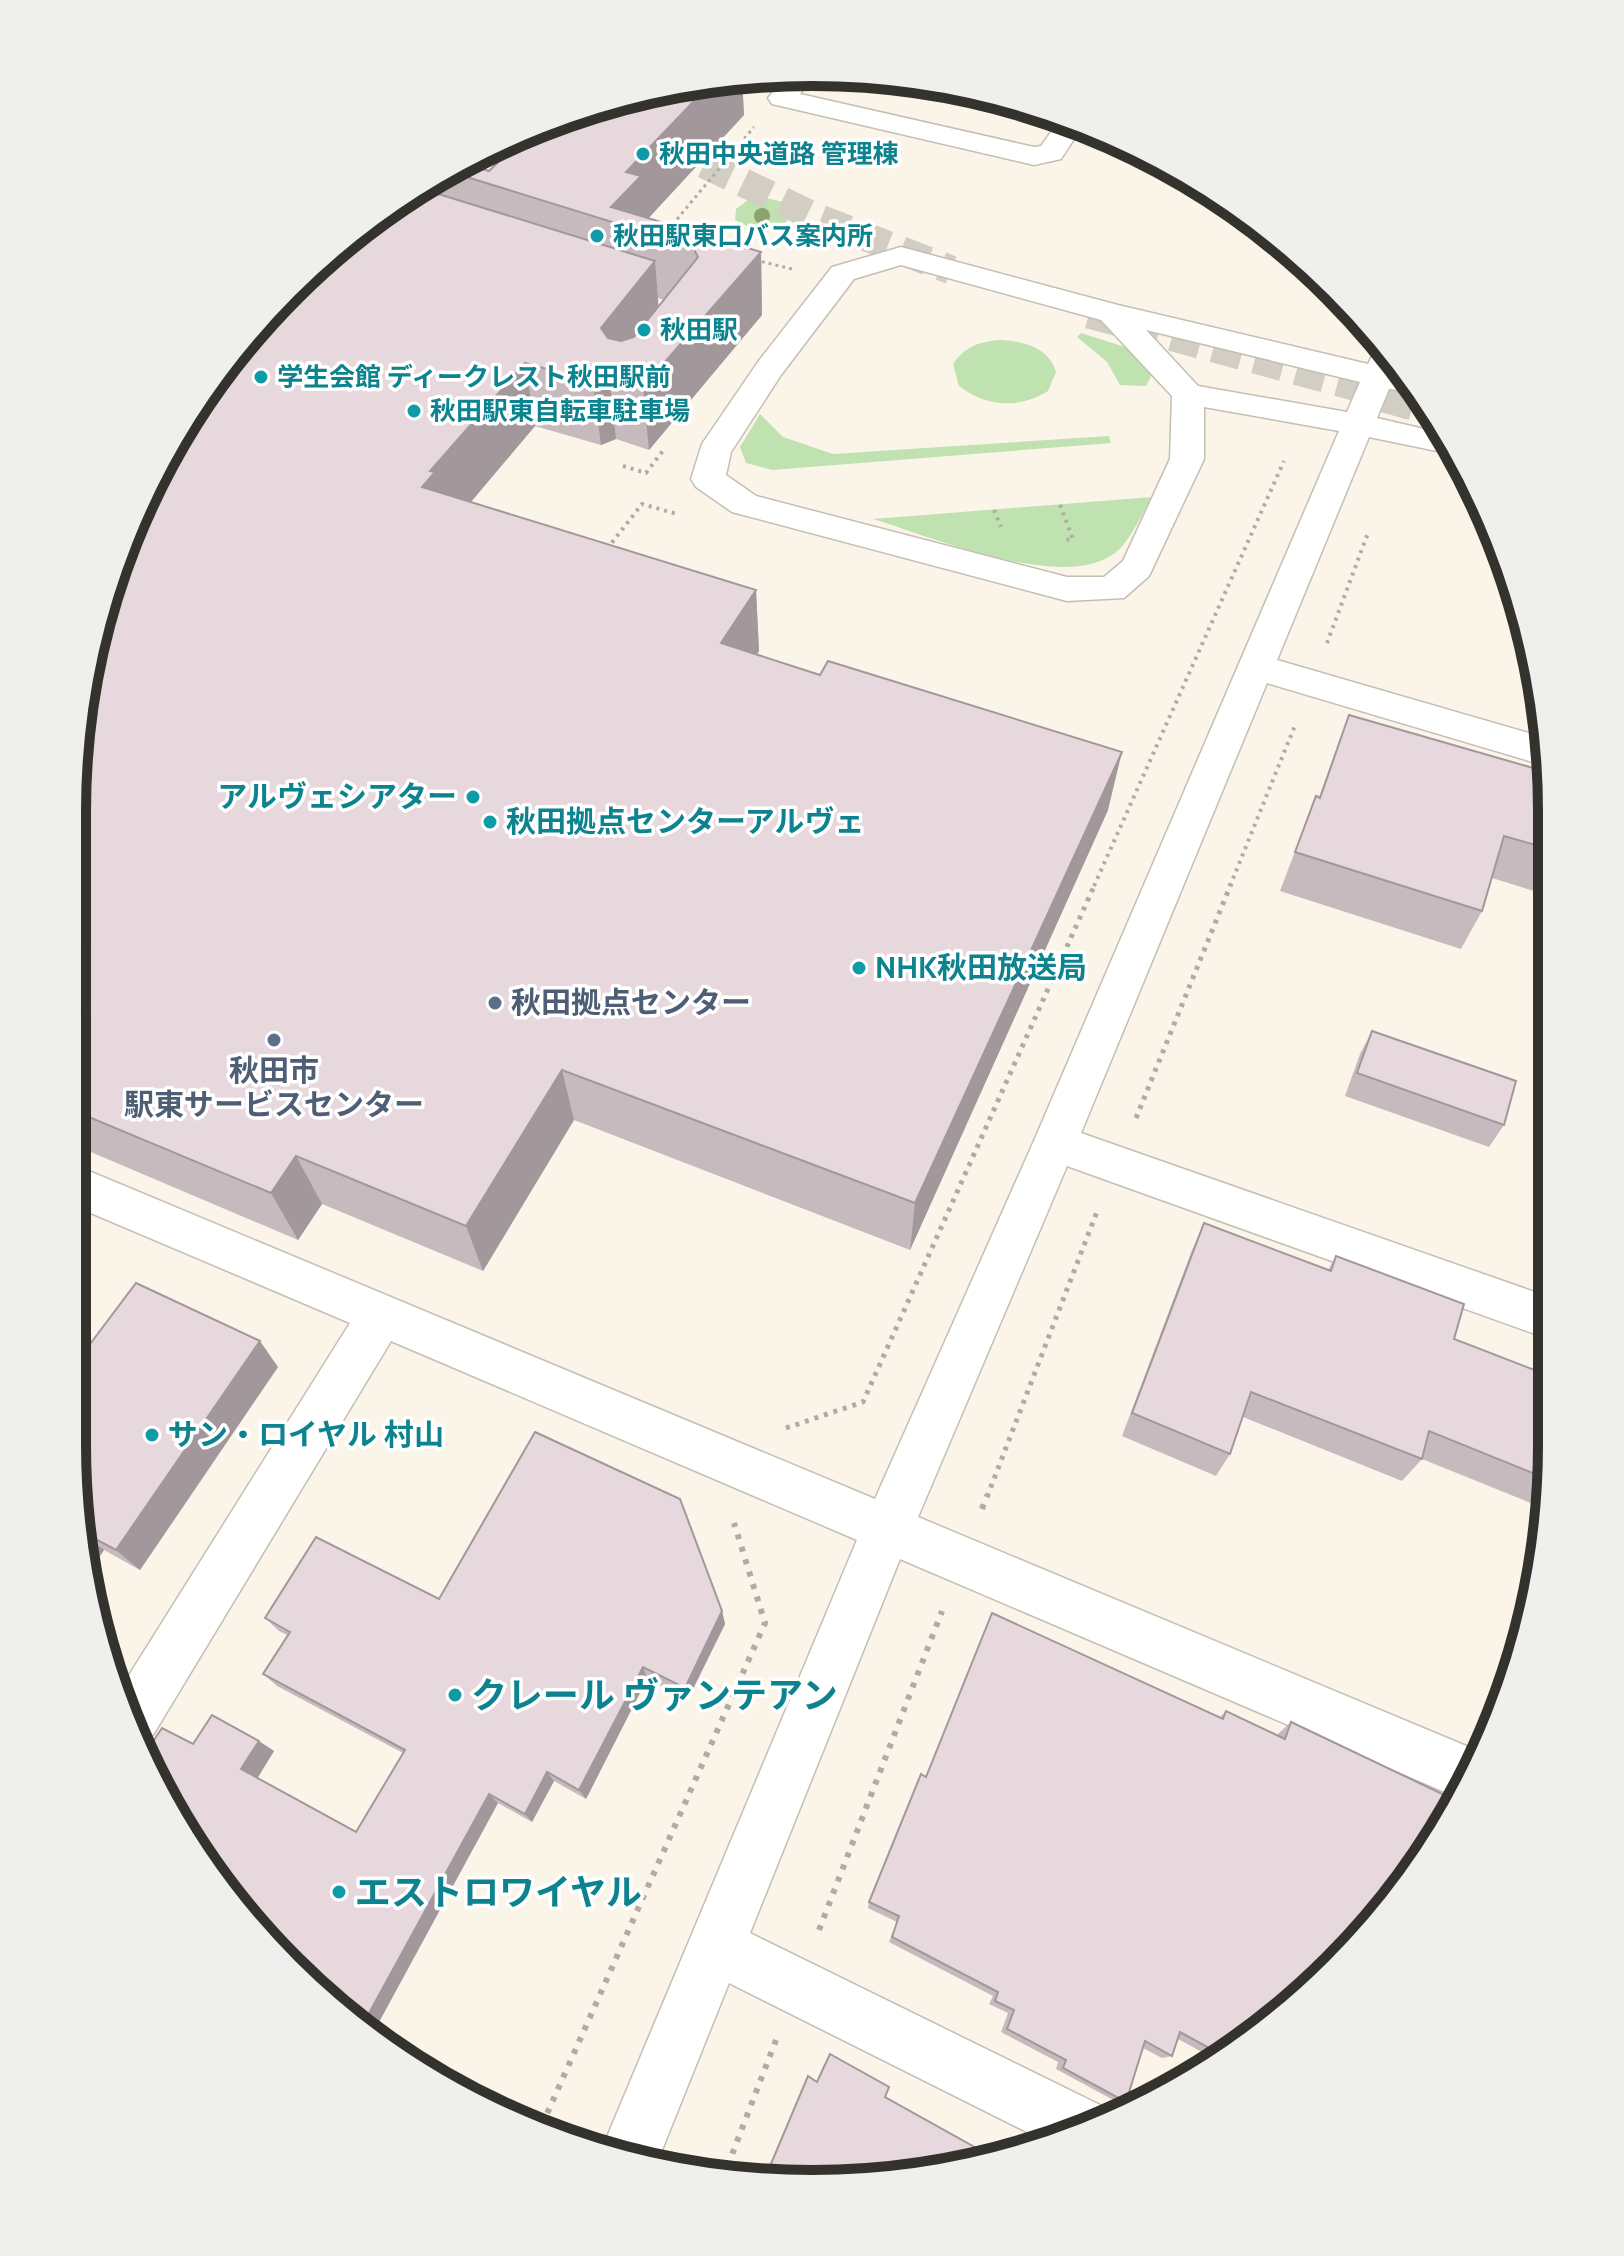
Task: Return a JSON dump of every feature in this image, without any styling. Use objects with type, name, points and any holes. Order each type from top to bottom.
[{"type":"street","points":[[791,87],[782,98],[1034,156],[1051,153],[1065,132]]},
{"type":"street","points":[[1188,394],[1187,459],[1137,568],[1112,589],[1067,589],[744,504],[708,479],[714,452],[769,369],[843,273],[901,256],[1112,313],[1388,370]]},
{"type":"street","points":[[1112,313],[1188,394],[1359,424],[1437,443]]},
{"type":"street","points":[[633,2147],[888,1527],[1055,1143],[1254,666],[1359,424],[1390,373]]},
{"type":"street","points":[[1254,666],[1535,749]]},
{"type":"street","points":[[1055,1143],[1116,1162],[1538,1314]]},
{"type":"street","points":[[86,1190],[1460,1771]]},
{"type":"street","points":[[137,1711],[382,1314]]},
{"type":"street","points":[[715,1946],[1071,2122]]},
{"type":"path","points":[[675,239],[663,235],[782,98]]},
{"type":"path","points":[[741,256],[800,271]]},
{"type":"path","points":[[772,1432],[863,1402],[1284,461]]},
{"type":"path","points":[[599,559],[642,504]]},
{"type":"path","points":[[728,2165],[1116,1162],[1312,683],[1371,525]]},
{"type":"path","points":[[545,2119],[765,1623],[733,1520]]},
{"type":"green space","points":[[766,198],[783,202],[792,211],[784,226],[757,231],[735,220],[736,209],[748,200]]},
{"type":"green space","points":[[1081,333],[1131,349],[1154,370],[1146,386],[1120,385],[1107,362],[1077,337]]},
{"type":"green space","points":[[1002,340],[1035,347],[1047,357],[1056,372],[1048,391],[1026,401],[1003,403],[980,398],[959,386],[953,364],[958,358],[974,346]]},
{"type":"green space","points":[[760,414],[783,437],[833,454],[1109,436],[1111,443],[772,470],[746,463],[740,447]]},
{"type":"green space","points":[[1152,497],[1131,535],[1115,553],[1092,564],[1063,567],[996,557],[873,519]]},
{"type":"building","points":[[700,95],[626,172],[641,176],[611,207],[761,252],[643,387],[609,376],[593,382],[525,363],[430,471],[435,472],[422,487],[756,590],[721,643],[820,675],[828,661],[1122,752],[915,1203],[562,1070],[466,1226],[296,1156],[271,1193],[86,1116],[86,812],[92,717],[100,670],[111,624],[141,534],[183,449],[208,409],[266,333],[333,266],[370,236],[434,193],[655,261],[601,328],[608,338],[621,341],[634,337],[698,257],[693,247],[463,176],[478,168],[489,171],[507,154],[534,141],[624,111]]},
{"type":"building","points":[[1349,715],[1536,769],[1538,846],[1504,836],[1482,911],[1295,852],[1316,796],[1320,798]]},
{"type":"building","points":[[1372,1031],[1516,1081],[1504,1125],[1357,1073]]},
{"type":"building","points":[[1204,1223],[1331,1271],[1336,1256],[1464,1304],[1454,1339],[1538,1371],[1537,1475],[1429,1431],[1422,1459],[1251,1392],[1230,1454],[1132,1413]]},
{"type":"building","name":"サン・ロイヤル 村山","points":[[136,1283],[260,1341],[116,1550],[92,1537],[86,1444],[86,1349]]},
{"type":"building","points":[[535,1432],[680,1499],[722,1611],[685,1688],[643,1667],[579,1790],[547,1772],[525,1814],[489,1794],[367,2017],[299,1957],[236,1886],[183,1807],[151,1744],[162,1728],[193,1744],[212,1715],[259,1741],[241,1769],[356,1832],[405,1750],[263,1674],[290,1632],[265,1618],[316,1537],[439,1599]]},
{"type":"building","points":[[992,1613],[1223,1719],[1226,1711],[1285,1739],[1291,1722],[1447,1796],[1388,1886],[1358,1923],[1291,1990],[1212,2050],[1180,2032],[1172,2056],[1145,2041],[1127,2098],[1122,2100],[1063,2068],[1066,2060],[1007,2029],[1014,2010],[995,2001],[998,1992],[892,1937],[899,1916],[869,1902],[921,1774],[926,1777]]},
{"type":"building","points":[[830,2054],[889,2087],[885,2097],[980,2150],[907,2164],[812,2170],[769,2168],[808,2076],[817,2082]]},
{"type":"tunnel","points":[[606,117],[815,217],[951,270]]},
{"type":"tunnel","points":[[1089,314],[1387,395]]},
{"type":"tunnel","points":[[1379,393],[1411,402]]},
{"type":"place","name":"秋田中央道路 管理棟","points":[[643,154]]},
{"type":"place","name":"秋田駅東口バス案内所","points":[[597,236]]},
{"type":"place","name":"秋田駅","points":[[644,330]]},
{"type":"place","name":"学生会館 ディークレスト秋田駅前","points":[[261,377]]},
{"type":"place","name":"秋田駅東自転車駐車場","points":[[414,411]]},
{"type":"place","name":"アルヴェシアター","points":[[473,797]]},
{"type":"place","name":"秋田拠点センターアルヴェ","points":[[490,822]]},
{"type":"place","name":"NHK秋田放送局","points":[[859,968]]},
{"type":"place","name":"秋田拠点センター","points":[[495,1003]]},
{"type":"place","name":"秋田市 駅東サービスセンター","points":[[274,1040]]},
{"type":"place","name":"サン・ロイヤル 村山","points":[[152,1435]]},
{"type":"place","name":"クレール ヴァンテアン","points":[[455,1695]]},
{"type":"place","name":"エストロワイヤル","points":[[339,1892]]}]
